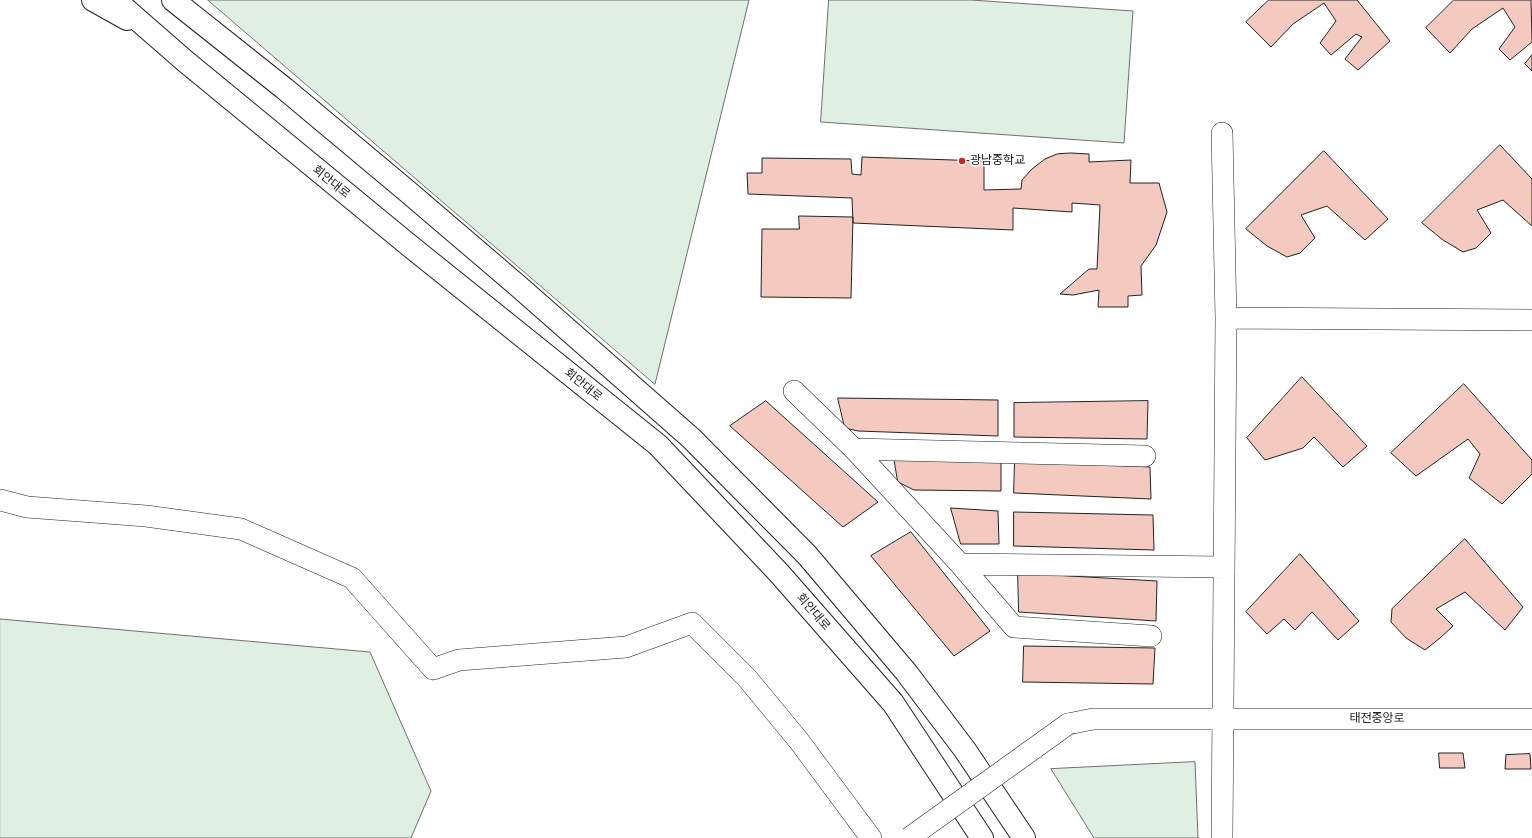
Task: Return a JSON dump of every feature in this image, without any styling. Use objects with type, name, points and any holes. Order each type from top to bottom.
[{"type":"highway","points":[[93,0],[155,35]]},
{"type":"highway","name":"회안대로","points":[[115,0],[155,35],[410,246],[658,445],[779,574],[893,704],[982,838]]},
{"type":"highway","points":[[174,0],[285,89],[413,196],[691,438],[807,555],[902,666],[965,750],[1024,838]]},
{"type":"street","points":[[1222,133],[1226,318],[1222,838]]},
{"type":"street","points":[[1226,318],[1532,320]]},
{"type":"street","points":[[794,391],[854,449],[960,564],[1014,627],[1151,636]]},
{"type":"street","points":[[854,449],[1145,456]]},
{"type":"street","points":[[0,500],[27,507],[146,516],[241,529],[352,578],[433,669],[459,660],[626,647],[692,623],[747,678],[800,741],[871,838]]},
{"type":"street","points":[[960,564],[1224,567]]},
{"type":"street","name":"태전중앙로","points":[[909,838],[1068,724],[1093,719],[1532,719]]},
{"type":"green space","points":[[208,0],[749,0],[655,384]]},
{"type":"green space","points":[[829,0],[971,0],[1133,11],[1124,143],[821,122]]},
{"type":"green space","points":[[0,619],[370,652],[431,791],[411,838],[0,838]]},
{"type":"green space","points":[[1195,762],[1198,838],[1094,838],[1051,769]]},
{"type":"building","points":[[1269,0],[1357,0],[1390,41],[1358,70],[1345,59],[1362,37],[1356,34],[1331,55],[1320,43],[1336,21],[1324,3],[1293,24],[1271,47],[1246,22]]},
{"type":"building","points":[[1454,0],[1531,0],[1532,42],[1510,60],[1499,49],[1515,27],[1503,8],[1472,29],[1450,53],[1426,28]]},
{"type":"building","points":[[1532,55],[1532,71],[1525,64]]},
{"type":"building","points":[[1500,145],[1532,179],[1532,226],[1503,200],[1477,210],[1491,233],[1476,248],[1463,252],[1443,240],[1422,223]]},
{"type":"building","points":[[1324,151],[1388,219],[1365,240],[1327,206],[1301,215],[1315,238],[1300,253],[1287,257],[1267,246],[1246,229]]},
{"type":"building","points":[[1057,154],[1089,154],[1089,162],[1131,160],[1130,183],[1159,183],[1167,212],[1156,245],[1141,266],[1142,295],[1128,296],[1128,307],[1098,307],[1099,290],[1073,295],[1060,294],[1089,269],[1097,269],[1100,205],[1072,203],[1072,212],[1013,208],[1013,230],[853,223],[852,198],[748,194],[747,173],[762,173],[762,158],[851,159],[852,174],[861,175],[862,157],[984,161],[984,190],[1021,189],[1022,180],[1032,169],[1045,159]]},
{"type":"building","points":[[799,216],[853,217],[851,298],[761,297],[762,229],[799,229]]},
{"type":"building","points":[[1302,377],[1367,446],[1343,467],[1314,437],[1303,448],[1265,460],[1247,438]]},
{"type":"building","points":[[1464,384],[1532,460],[1532,474],[1502,504],[1469,478],[1480,454],[1468,439],[1416,476],[1391,453]]},
{"type":"building","points":[[838,398],[998,400],[998,436],[858,431],[845,428]]},
{"type":"building","points":[[766,401],[878,502],[843,527],[730,426]]},
{"type":"building","points":[[1148,401],[1147,439],[1014,437],[1014,403]]},
{"type":"building","points":[[894,457],[1001,458],[1001,491],[914,490],[898,482]]},
{"type":"building","points":[[1015,460],[1150,467],[1151,499],[1014,493]]},
{"type":"building","points":[[951,508],[998,511],[999,544],[961,544]]},
{"type":"building","points":[[1014,512],[1153,515],[1154,550],[1014,546]]},
{"type":"building","points":[[911,532],[990,631],[954,656],[871,556]]},
{"type":"building","points":[[1465,539],[1523,607],[1505,630],[1465,592],[1436,609],[1453,626],[1425,650],[1406,638],[1391,622],[1392,609]]},
{"type":"building","points":[[1300,554],[1359,621],[1338,640],[1312,612],[1295,630],[1284,619],[1267,634],[1246,612]]},
{"type":"building","points":[[1018,573],[1157,581],[1156,621],[1019,612]]},
{"type":"building","points":[[1024,646],[1155,648],[1153,684],[1023,682]]},
{"type":"building","points":[[1439,753],[1463,753],[1465,768],[1440,768]]},
{"type":"building","points":[[1530,754],[1531,769],[1505,769],[1506,755]]},
{"type":"place","name":"광남중학교","points":[[962,161]]}]
